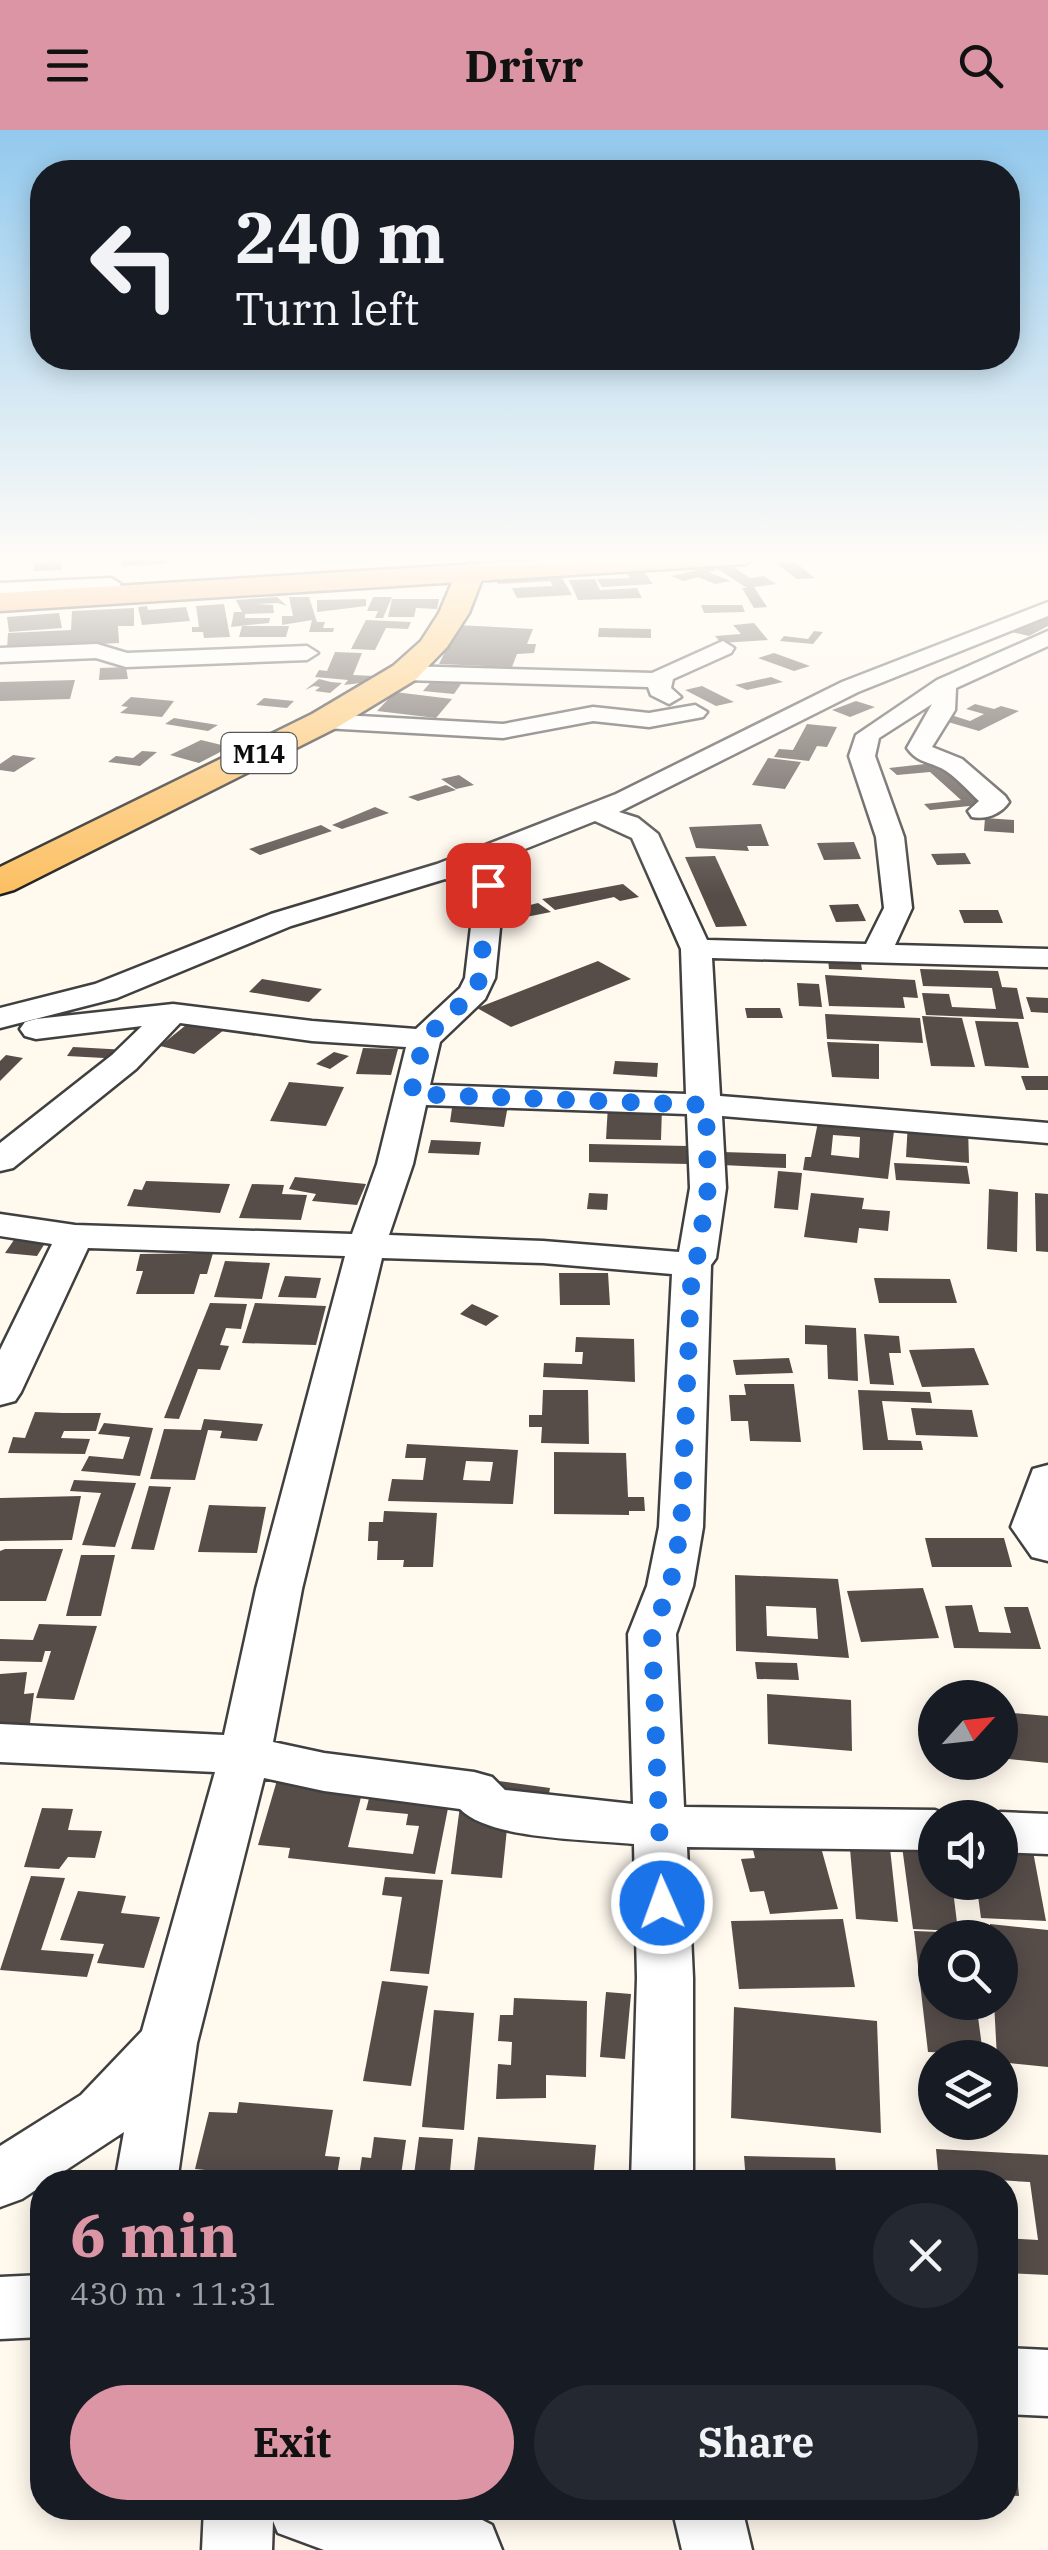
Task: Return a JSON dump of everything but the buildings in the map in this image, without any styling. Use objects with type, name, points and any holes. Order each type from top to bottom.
[{"type":"main road","name":"M14","points":[[0,882],[324,721],[409,669]]},
{"type":"street","points":[[670,669],[659,680],[659,690],[714,718],[762,730]]},
{"type":"street","points":[[0,1018],[106,990],[281,920],[447,870],[680,774],[850,687],[895,669]]},
{"type":"street","points":[[877,952],[896,916],[898,898],[890,837],[862,756],[864,745],[881,723],[980,669]]},
{"type":"street","points":[[404,674],[659,680]]},
{"type":"street","points":[[945,685],[943,710],[919,748],[926,756],[953,764],[996,802],[981,811]]},
{"type":"street","points":[[324,721],[503,731],[593,714],[649,720],[714,718]]},
{"type":"street","points":[[592,812],[629,824],[644,834],[696,949],[706,1105],[708,1188],[697,1258],[692,1264],[681,1528],[670,1586],[652,1634],[665,1978],[662,2170]]},
{"type":"street","points":[[148,2170],[168,2043],[245,1755],[278,1589],[366,1248],[395,1164],[424,1039],[474,992],[485,953],[490,886],[447,870]]},
{"type":"street","points":[[696,949],[1048,958]]},
{"type":"street","points":[[0,1030],[102,1024],[174,1012],[312,1031],[424,1039]]},
{"type":"street","points":[[0,1160],[124,1062],[174,1012]]},
{"type":"street","points":[[411,1094],[706,1105],[1048,1133]]},
{"type":"street","points":[[0,1225],[75,1236],[543,1252],[692,1264]]},
{"type":"street","points":[[0,1392],[75,1236]]},
{"type":"street","points":[[1048,1479],[1033,1527],[1048,1546]]},
{"type":"street","points":[[0,1744],[245,1755],[324,1772],[474,1791],[494,1808],[659,1827],[918,1830]]},
{"type":"street","points":[[1018,1833],[1048,1834]]},
{"type":"street","points":[[0,2179],[102,2114],[168,2043]]},
{"type":"street","points":[[0,2308],[30,2307]]},
{"type":"street","points":[[1018,2382],[1048,2383]]},
{"type":"street","points":[[237,2550],[238,2520]]},
{"type":"street","points":[[339,2520],[388,2536],[447,2538],[467,2550]]},
{"type":"street","points":[[710,2520],[717,2550]]},
{"type":"route","points":[[488,885],[480,978],[474,992],[424,1039],[411,1094],[706,1105],[708,1188],[697,1258],[692,1264],[681,1528],[670,1586],[652,1634],[662,1903]]}]
